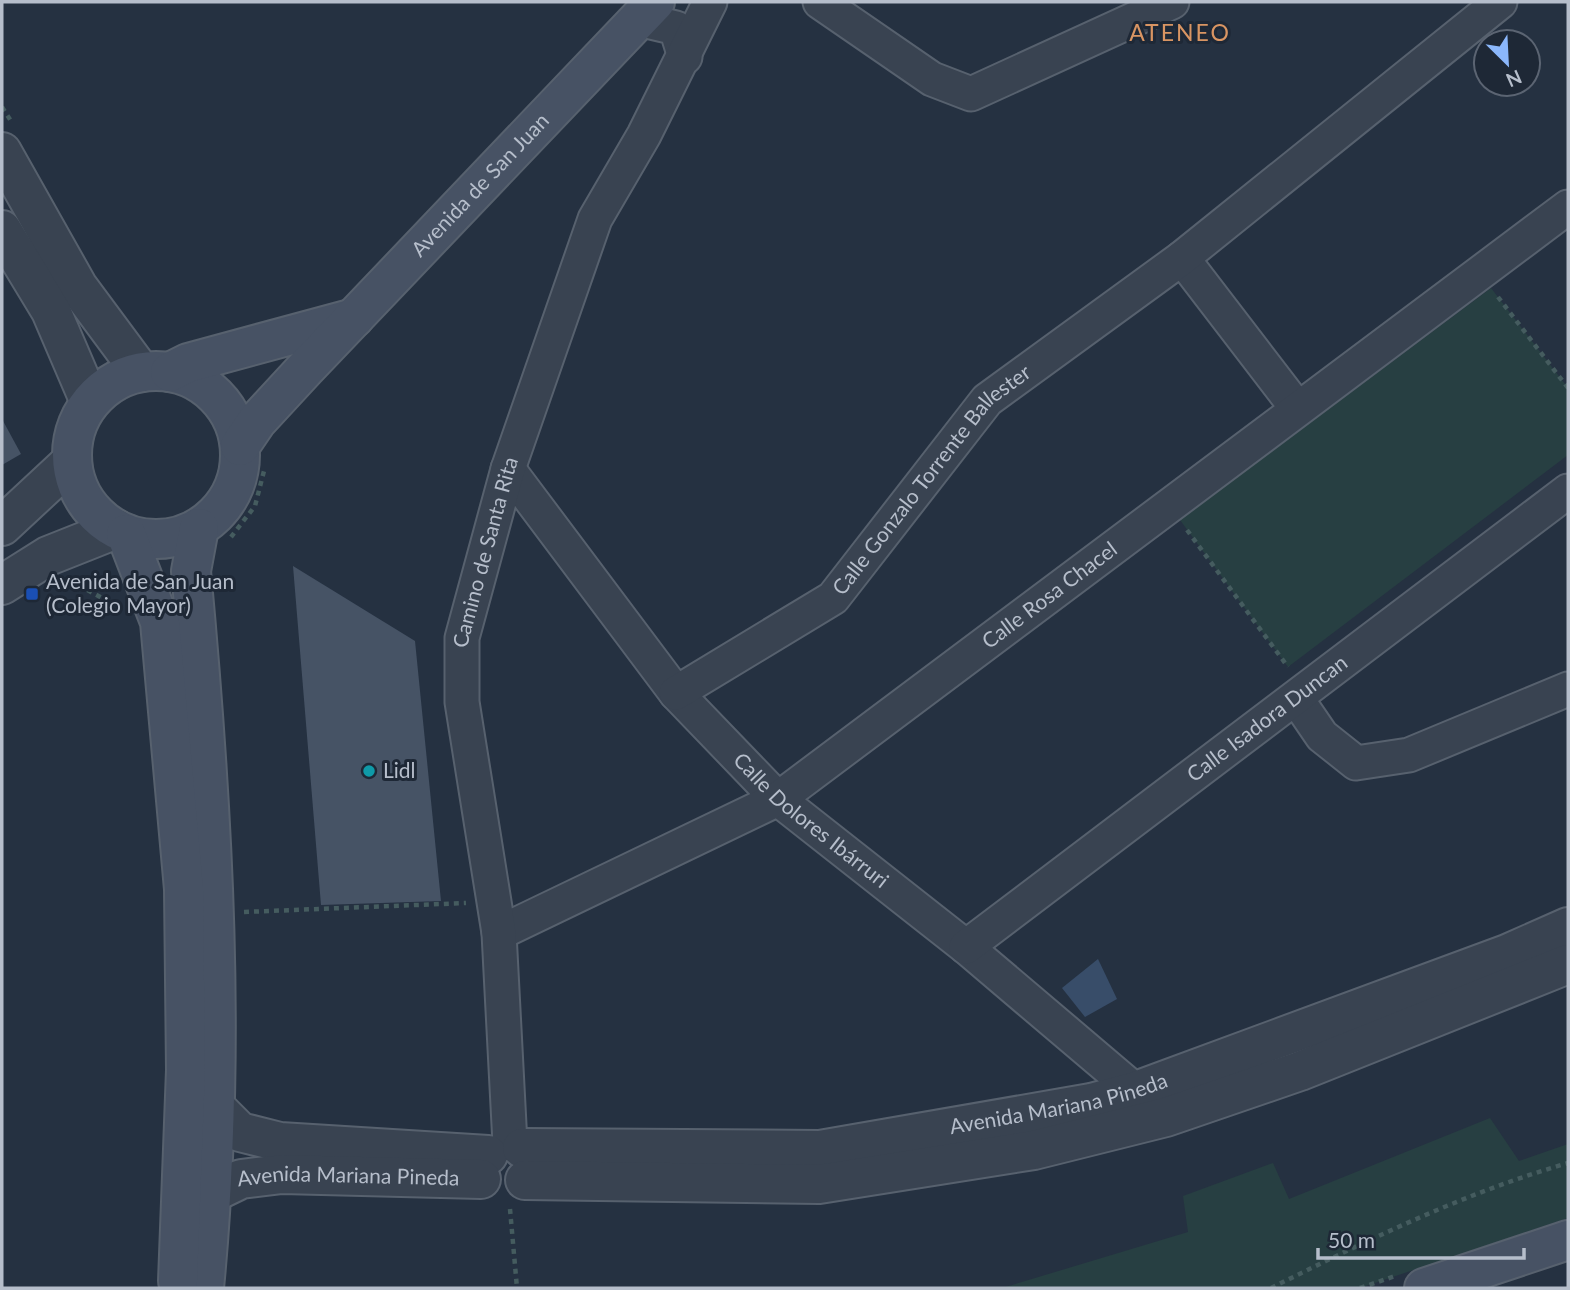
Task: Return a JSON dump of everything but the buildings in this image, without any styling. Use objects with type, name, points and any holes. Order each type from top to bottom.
[{"type":"main road","name":"Avenida de San Juan","points":[[254,451],[257,421],[647,10]]},
{"type":"main road","points":[[214,534],[151,540],[121,532],[99,517],[85,501],[76,482],[71,461],[79,420],[90,402],[105,388],[356,317]]},
{"type":"main road","points":[[156,372],[191,378],[210,390],[225,406],[254,451],[239,470],[232,493],[218,513],[214,534],[191,571],[214,898],[216,1108],[204,1288]]},
{"type":"main road","points":[[121,532],[160,622],[184,889],[186,1070],[177,1288]]},
{"type":"main road","points":[[1424,1288],[1568,1240]]},
{"type":"street","name":"Camino de Santa Rita","points":[[507,1168],[496,917],[462,702],[462,638],[508,469],[595,219],[685,57],[710,2]]},
{"type":"street","points":[[820,2],[932,79],[971,94],[1172,2]]},
{"type":"street","name":"Calle Gonzalo Torrente Ballester","points":[[676,693],[833,597],[987,400],[1182,258],[1500,2]]},
{"type":"street","points":[[647,10],[676,28],[685,57]]},
{"type":"street","points":[[9,141],[78,287],[156,372]]},
{"type":"street","name":"Calle Rosa Chacel","points":[[496,917],[778,799],[1568,207]]},
{"type":"street","points":[[2,230],[51,312],[90,402]]},
{"type":"street","points":[[1182,258],[1297,408]]},
{"type":"street","points":[[2,526],[71,461]]},
{"type":"street","name":"Calle Dolores Ibárruri","points":[[508,469],[676,693],[778,799],[966,947],[1166,1117]]},
{"type":"street","name":"Calle Isadora Duncan","points":[[966,947],[1568,491]]},
{"type":"street","points":[[15,577],[48,556],[121,532]]},
{"type":"street","points":[[1296,698],[1322,736],[1356,763],[1409,755],[1568,689]]},
{"type":"street","name":"Avenida Mariana Pineda","points":[[210,1194],[241,1179],[282,1174],[507,1168],[820,1150],[1091,1103],[1136,1091],[1507,954],[1568,927]]},
{"type":"street","name":"Avenida Mariana Pineda","points":[[216,1108],[240,1132],[280,1142],[507,1168],[819,1184],[1034,1150],[1166,1117],[1300,1071],[1568,964]]},
{"type":"path","points":[[2,107],[9,141]]},
{"type":"path","points":[[1480,272],[1568,388]]},
{"type":"path","points":[[214,534],[255,506],[254,451]]},
{"type":"path","points":[[1167,506],[1288,667],[1296,698]]},
{"type":"path","points":[[15,577],[47,588],[76,584],[111,600],[121,609]]},
{"type":"path","points":[[236,912],[496,917]]},
{"type":"path","points":[[1271,1288],[1371,1239],[1474,1194],[1568,1163]]},
{"type":"path","points":[[507,1168],[517,1288]]},
{"type":"green space","points":[[1491,288],[1568,388],[1568,455],[1288,667],[1180,520]]},
{"type":"green space","points":[[1490,1118],[1519,1161],[1568,1144],[1568,1218],[1360,1288],[1002,1288],[1188,1232],[1183,1196],[1273,1163],[1289,1199]]},
{"type":"water","points":[[1098,959],[1117,999],[1085,1017],[1062,988]]},
{"type":"place","name":"Avenida de San Juan (Colegio Mayor)","points":[[32,594]]},
{"type":"place","name":"Lidl","points":[[369,771]]},
{"type":"district","name":"ATENEO","points":[[1180,33]]}]
